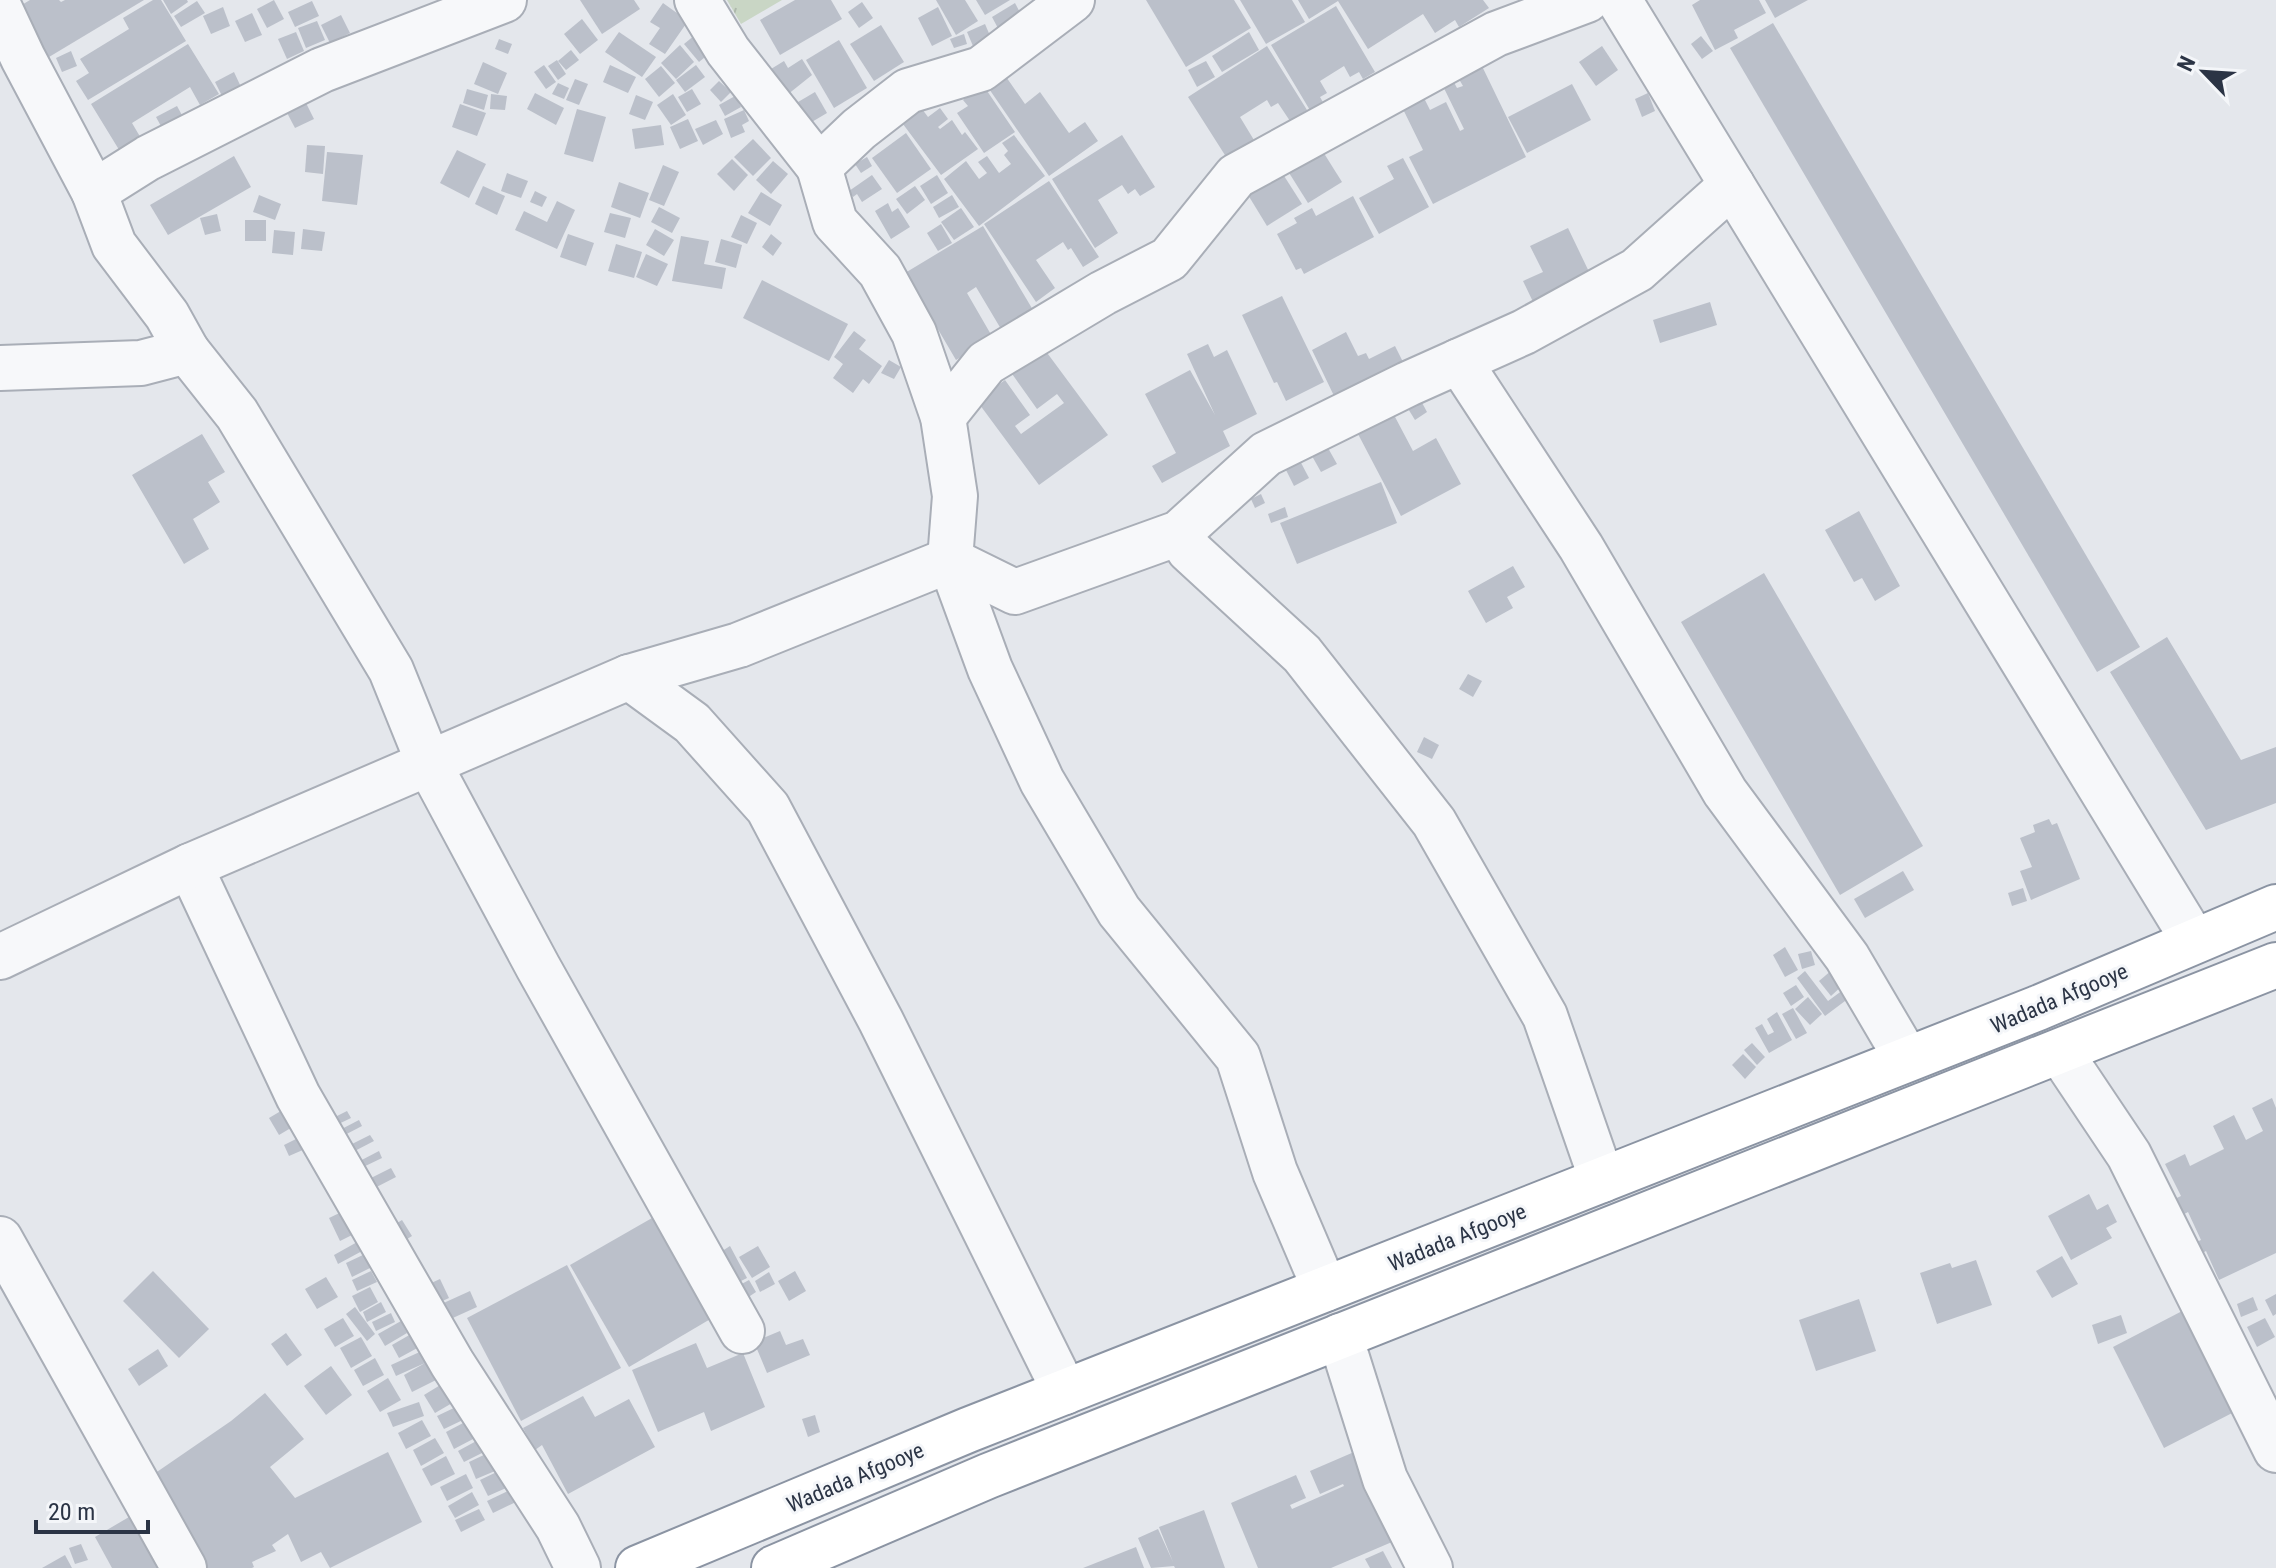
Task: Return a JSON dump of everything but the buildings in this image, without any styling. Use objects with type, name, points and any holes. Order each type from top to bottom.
[{"type":"highway","name":"Wadada Afgooye","points":[[638,1568],[1065,1392],[2038,1008],[2276,907]]},
{"type":"highway","points":[[774,1568],[988,1476],[2060,1052],[2224,983],[2276,965]]},
{"type":"street","points":[[94,192],[148,158],[322,70],[504,0]]},
{"type":"street","points":[[697,0],[728,51],[819,167],[835,222],[880,271],[914,333],[943,417],[955,496],[950,560],[990,669],[1042,781],[1119,911],[1238,1057],[1275,1172],[1325,1289]]},
{"type":"street","points":[[819,167],[859,129],[908,91],[981,69],[1072,0]]},
{"type":"street","points":[[943,417],[986,363],[1103,293],[1169,259],[1236,176],[1496,34],[1587,0]]},
{"type":"street","points":[[1619,0],[2194,941]]},
{"type":"street","points":[[0,9],[94,192],[114,245],[167,315],[187,351],[237,414],[391,670],[429,764],[538,967],[742,1331]]},
{"type":"street","points":[[0,957],[190,866],[629,677],[739,645],[950,560],[1015,592],[1179,533],[1266,454],[1524,332],[1637,270],[1732,185]]},
{"type":"street","points":[[0,368],[141,363],[187,351]]},
{"type":"street","points":[[1459,361],[1581,547],[1725,792],[1847,957],[1907,1059]]},
{"type":"street","points":[[1179,533],[1189,550],[1302,654],[1434,822],[1545,1016],[1602,1180]]},
{"type":"street","points":[[629,677],[692,723],[768,808],[881,1021],[1065,1392]]},
{"type":"street","points":[[190,866],[298,1096],[452,1363],[558,1527],[578,1568]]},
{"type":"street","points":[[2060,1052],[2129,1155],[2276,1450]]},
{"type":"street","points":[[0,1239],[184,1568]]},
{"type":"street","points":[[1340,1336],[1385,1479],[1430,1568]]},
{"type":"green space","points":[[727,0],[782,0],[741,24]]}]
